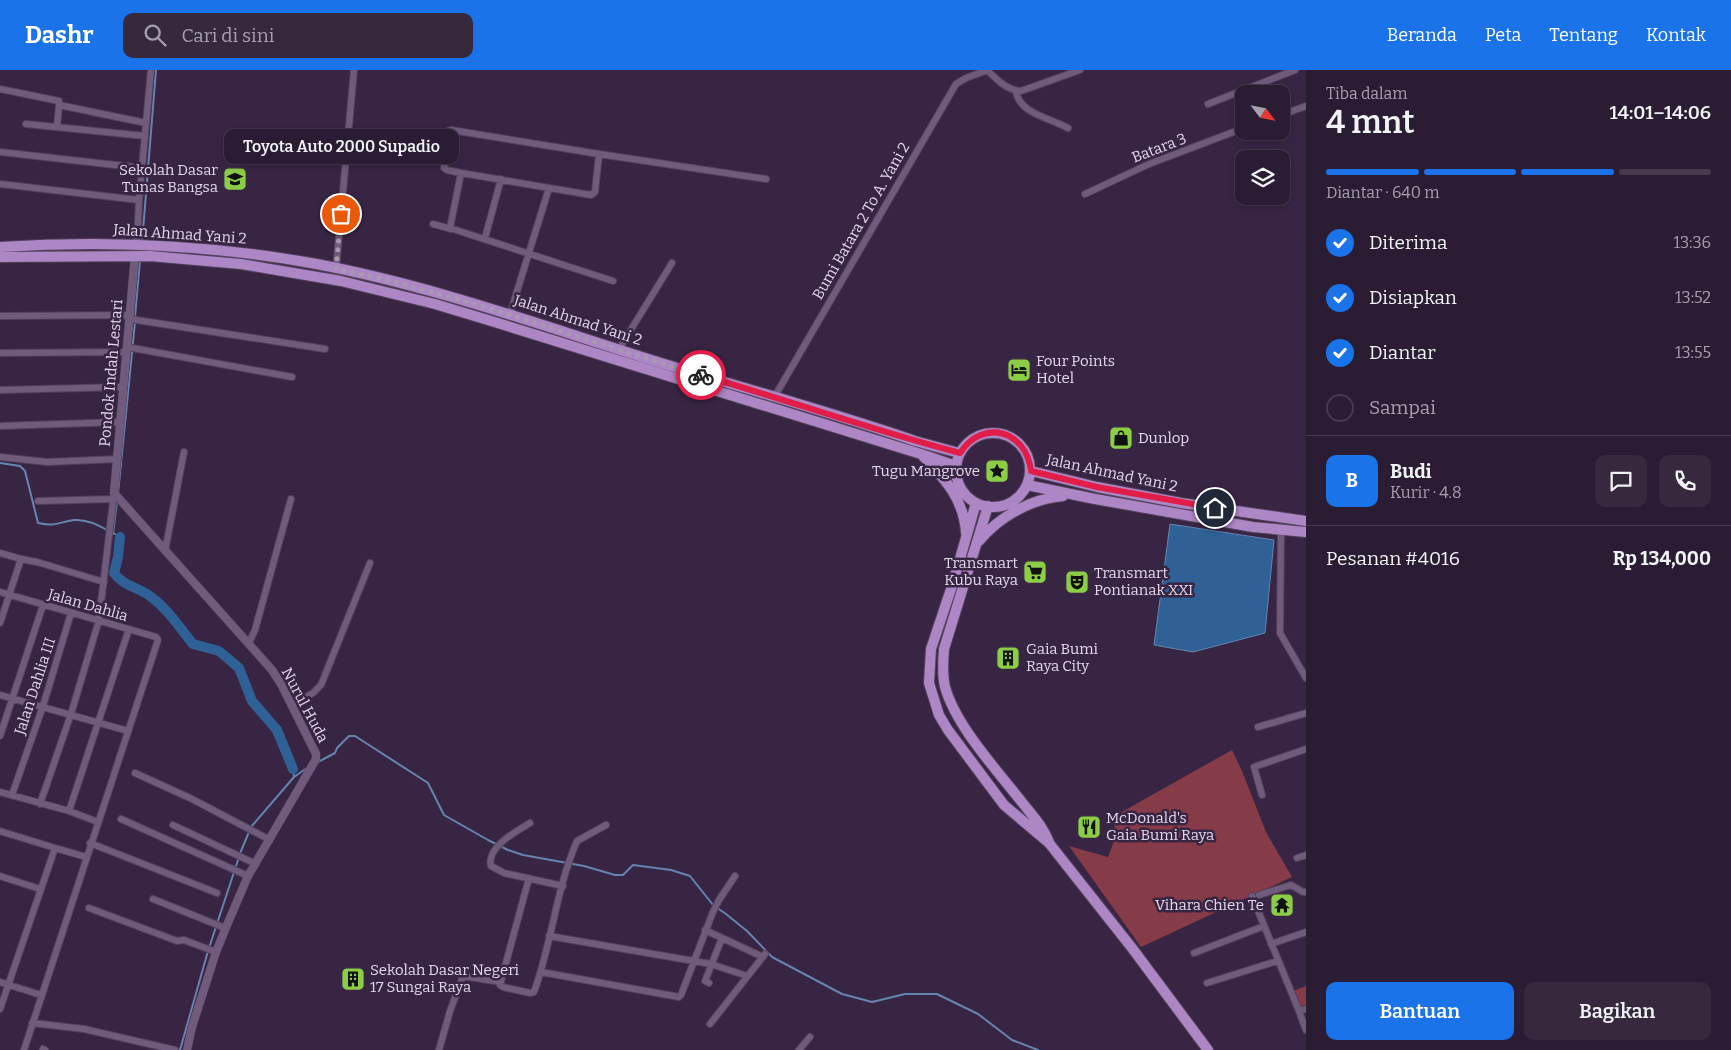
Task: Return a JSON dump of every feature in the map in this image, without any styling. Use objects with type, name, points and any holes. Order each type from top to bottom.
[{"type":"highway","name":"Jalan Ahmad Yani 2","points":[[0,247],[46,245],[136,250]]},
{"type":"highway","name":"Jalan Ahmad Yani 2","points":[[0,257],[136,250],[240,252],[336,269],[438,293],[510,314],[915,441],[960,453],[965,445],[980,435],[998,432],[1015,439],[1027,453],[1031,471],[1027,485],[1016,499],[1008,504],[998,507],[976,503]]},
{"type":"highway","name":"Jalan Ahmad Yani 2","points":[[149,250],[272,268],[341,281],[435,304],[956,466]]},
{"type":"highway","points":[[960,453],[956,466],[957,482],[968,498],[976,503],[930,649],[928,682],[939,715],[999,799],[1017,818],[1049,843],[1132,948],[1208,1050]]},
{"type":"highway","points":[[921,454],[945,479],[954,493],[965,521],[966,538]]},
{"type":"highway","name":"Jalan Ahmad Yani 2","points":[[1031,471],[1097,487],[1181,503],[1306,521]]},
{"type":"highway","name":"Jalan Ahmad Yani 2","points":[[1027,485],[1072,495],[1253,527],[1306,532]]},
{"type":"highway","points":[[977,544],[995,524],[1031,504],[1045,498],[1072,495]]},
{"type":"highway","points":[[988,506],[944,649],[942,664],[945,686],[961,722],[1039,824],[1049,843]]},
{"type":"street","points":[[136,250],[151,70]]},
{"type":"street","points":[[336,269],[354,70]]},
{"type":"street","points":[[985,71],[1016,91],[1030,89],[1080,70]]},
{"type":"street","points":[[1208,104],[1294,70]]},
{"type":"street","name":"Bumi Batara 2 To A. Yani 2","points":[[774,396],[956,84],[985,71]]},
{"type":"street","points":[[0,90],[59,101],[57,127]]},
{"type":"street","points":[[1016,91],[1016,98],[1026,110],[1068,128]]},
{"type":"street","points":[[59,105],[146,123]]},
{"type":"street","points":[[1290,112],[1306,106]]},
{"type":"street","points":[[26,124],[145,136]]},
{"type":"street","points":[[599,154],[595,192],[593,194],[461,173],[444,168],[449,130],[766,179]]},
{"type":"street","name":"Batara 3","points":[[1085,194],[1149,164],[1235,131]]},
{"type":"street","points":[[0,152],[142,168]]},
{"type":"street","points":[[453,229],[449,225],[461,173]]},
{"type":"street","points":[[485,238],[501,179]]},
{"type":"street","points":[[0,184],[139,200]]},
{"type":"street","points":[[510,314],[549,188]]},
{"type":"street","points":[[434,224],[485,238],[614,281]]},
{"type":"street","name":"Pondok Indah Lestari","points":[[114,496],[136,250]]},
{"type":"street","points":[[619,349],[672,263]]},
{"type":"street","points":[[0,316],[131,317],[324,348]]},
{"type":"street","points":[[0,353],[126,349],[292,377]]},
{"type":"street","points":[[0,390],[124,388]]},
{"type":"street","points":[[0,426],[120,422]]},
{"type":"street","points":[[165,550],[184,452]]},
{"type":"street","points":[[0,457],[47,462],[118,460]]},
{"type":"street","points":[[38,501],[114,496],[99,620],[71,714],[40,804]]},
{"type":"street","name":"Nurul Huda","points":[[114,496],[249,643],[277,678],[316,754],[315,763],[248,876],[221,927],[187,1050]]},
{"type":"street","points":[[249,643],[255,630],[291,499]]},
{"type":"street","points":[[1281,530],[1280,633],[1306,678]]},
{"type":"street","points":[[0,553],[104,582]]},
{"type":"street","points":[[0,623],[21,559]]},
{"type":"street","points":[[292,705],[314,694],[321,685],[370,564]]},
{"type":"street","name":"Jalan Dahlia","points":[[0,592],[156,636],[158,640],[128,731]]},
{"type":"street","points":[[0,736],[43,605]]},
{"type":"street","name":"Jalan Dahlia III","points":[[12,796],[43,706],[71,613]]},
{"type":"street","points":[[69,811],[129,629]]},
{"type":"street","points":[[0,695],[128,731],[40,995],[24,1050]]},
{"type":"street","points":[[1258,727],[1306,713]]},
{"type":"street","points":[[1262,795],[1254,767],[1306,749]]},
{"type":"street","points":[[135,773],[192,799],[270,840]]},
{"type":"street","points":[[0,792],[69,811],[98,822]]},
{"type":"street","points":[[121,819],[248,876]]},
{"type":"street","points":[[530,823],[498,846],[490,861],[491,866],[504,873],[563,886]]},
{"type":"street","points":[[173,825],[256,864]]},
{"type":"street","points":[[529,878],[500,985],[530,993],[534,992],[541,972],[568,866],[577,841],[606,825]]},
{"type":"street","points":[[0,831],[86,858]]},
{"type":"street","points":[[90,843],[217,893]]},
{"type":"street","points":[[0,1009],[54,848]]},
{"type":"street","points":[[1297,858],[1306,855]]},
{"type":"street","points":[[541,972],[679,997],[716,907],[735,876]]},
{"type":"street","points":[[0,877],[40,889]]},
{"type":"street","points":[[1306,892],[1302,892],[1291,885],[1256,895],[1264,926],[1306,1030]]},
{"type":"street","points":[[153,899],[221,927]]},
{"type":"street","points":[[89,908],[177,941],[184,940],[214,952]]},
{"type":"street","points":[[1194,954],[1264,926]]},
{"type":"street","points":[[706,930],[764,955],[710,1024]]},
{"type":"street","points":[[1271,944],[1306,932]]},
{"type":"street","points":[[549,936],[712,964],[747,976]]},
{"type":"street","points":[[709,983],[705,981],[722,938]]},
{"type":"street","points":[[1207,983],[1277,961]]},
{"type":"street","points":[[439,1050],[450,1011],[463,976],[501,982]]},
{"type":"street","points":[[0,982],[40,995]]},
{"type":"street","points":[[1299,1011],[1306,1009]]},
{"type":"street","points":[[32,1023],[84,1029],[175,1050]]},
{"type":"street","points":[[799,1050],[810,1037]]},
{"type":"shaded area","points":[[1232,750],[1266,832],[1292,877],[1141,947],[1069,846],[1108,857],[1117,833],[1111,818]]},
{"type":"shaded area","points":[[1306,986],[1306,1005],[1300,1007],[1293,991]]},
{"type":"water","points":[[1170,524],[1274,540],[1265,633],[1193,652],[1154,645]]},
{"type":"waterway","points":[[142,243],[156,70]]},
{"type":"waterway","points":[[135,317],[140,260]]},
{"type":"waterway","points":[[118,494],[135,322]]},
{"type":"waterway","points":[[0,463],[20,466],[25,471],[38,523],[54,524],[83,520],[109,531]]},
{"type":"waterway","points":[[113,534],[117,501]]},
{"type":"waterway","points":[[113,533],[120,537]]},
{"type":"waterway","points":[[120,537],[114,573],[126,584],[145,593],[156,601],[168,612],[193,644],[219,651],[239,668],[252,701],[277,730],[293,769]]},
{"type":"waterway","points":[[318,762],[335,753],[337,748],[349,736],[355,736],[428,783],[444,815],[508,850],[523,855],[584,866],[615,875],[623,875],[633,865],[671,870],[690,876],[713,905],[747,931],[772,957],[842,994],[872,1002],[905,994],[937,994],[978,1014],[1012,1040],[1038,1050]]},
{"type":"waterway","points":[[294,777],[307,768]]},
{"type":"waterway","points":[[251,827],[294,777],[293,769]]},
{"type":"waterway","points":[[180,1050],[208,951],[249,832]]},
{"type":"way so far","points":[[341,214],[336,269],[438,293],[701,375]]},
{"type":"place","name":"Sekolah Dasar Tunas Bangsa","points":[[235,179]]},
{"type":"place","name":"Toyota Auto 2000 Supadio","points":[[341,214]]},
{"type":"place","name":"Four Points Hotel","points":[[1019,370]]},
{"type":"place","name":"Dunlop","points":[[1121,438]]},
{"type":"place","name":"Tugu Mangrove","points":[[997,471]]},
{"type":"place","name":"Transmart Kubu Raya","points":[[1035,572]]},
{"type":"place","name":"Transmart Pontianak XXI","points":[[1077,582]]},
{"type":"place","name":"Gaia Bumi Raya City","points":[[1008,658]]},
{"type":"place","name":"McDonald's Gaia Bumi Raya","points":[[1089,827]]},
{"type":"place","name":"Vihara Chien Te","points":[[1282,905]]},
{"type":"place","name":"Sekolah Dasar Negeri 17 Sungai Raya","points":[[353,979]]},
{"type":"route","points":[[701,375],[960,453],[972,439],[989,432],[998,432],[1015,439],[1022,445],[1027,453],[1031,471],[1097,487],[1215,508]]}]
